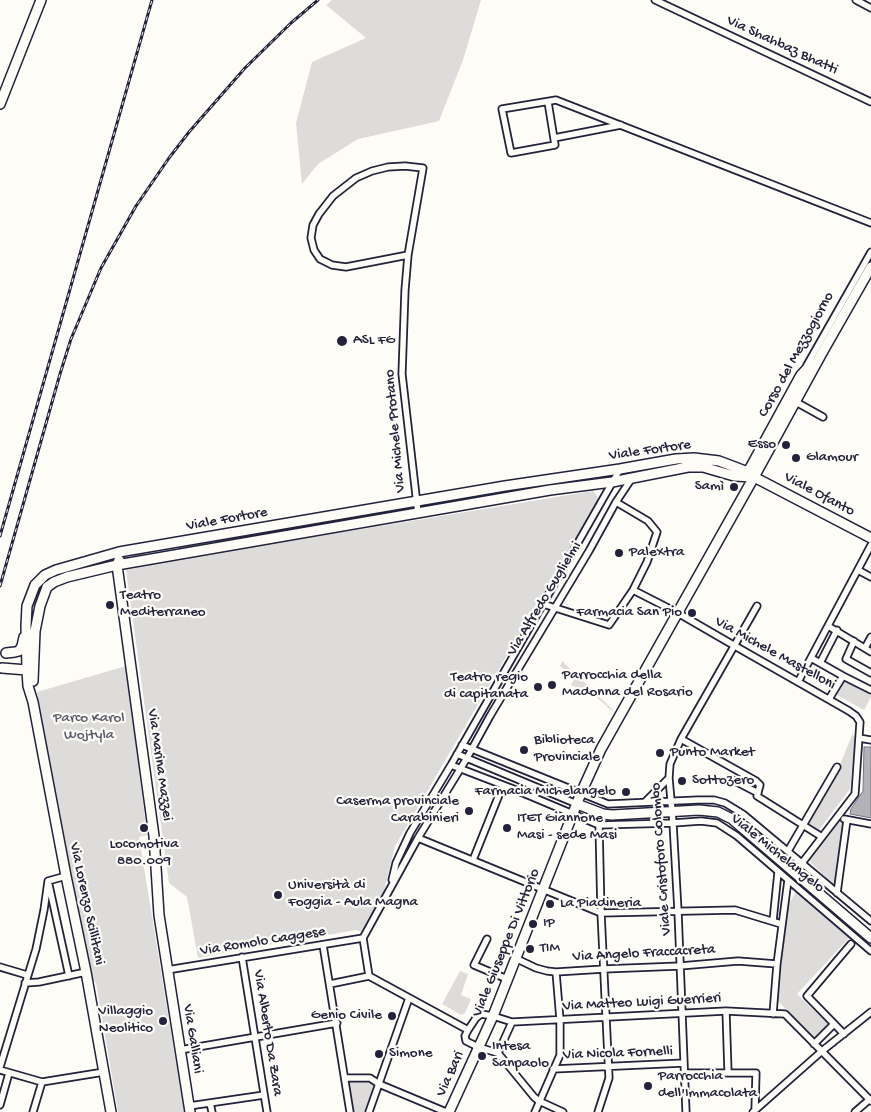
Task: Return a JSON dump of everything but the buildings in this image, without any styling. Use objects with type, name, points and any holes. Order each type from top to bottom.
[{"type":"main road","points":[[0,104],[41,0]]},
{"type":"main road","name":"Corso del Mezzogiorno","points":[[751,474],[796,402],[822,351],[871,267]]},
{"type":"main road","points":[[801,375],[822,351]]},
{"type":"main road","name":"Corso del Mezzogiorno","points":[[751,474],[801,375]]},
{"type":"main road","name":"Viale Fortore","points":[[28,665],[27,606],[35,585],[45,574],[119,552],[504,486],[676,459],[694,458],[720,461],[751,474]]},
{"type":"main road","name":"Viale Fortore","points":[[28,665],[38,614],[47,587],[67,577],[117,564],[506,497],[612,482],[688,467],[703,467],[734,476],[751,474]]},
{"type":"main road","name":"Viale Ofanto","points":[[751,474],[871,538]]},
{"type":"main road","name":"Viale Giuseppe Di Vittorio","points":[[478,1047],[493,1016],[581,793],[601,749],[678,613],[751,474]]},
{"type":"main road","points":[[504,486],[506,497]]},
{"type":"main road","name":"Via Marina Mazzei","points":[[119,552],[117,564],[154,836],[159,915],[167,970]]},
{"type":"main road","points":[[26,626],[22,646],[15,652],[6,653],[20,656],[28,665],[33,702]]},
{"type":"main road","points":[[28,665],[2,668],[23,679],[28,686]]},
{"type":"main road","points":[[28,665],[28,686],[33,702]]},
{"type":"main road","name":"Via Lorenzo Scillitani","points":[[33,702],[86,972],[111,1112]]},
{"type":"main road","name":"Viale Michelangelo","points":[[577,804],[603,814],[612,815],[699,810],[718,812],[734,821],[871,938]]},
{"type":"main road","name":"Via Galliani","points":[[167,970],[190,1109]]},
{"type":"main road","name":"Via Bari","points":[[448,1112],[478,1047]]},
{"type":"street","name":"Via Shahbaz Bhatti","points":[[655,0],[871,102]]},
{"type":"street","points":[[856,0],[871,8]]},
{"type":"street","points":[[548,102],[555,145],[511,153],[502,109],[556,100],[871,223]]},
{"type":"street","points":[[554,138],[621,125]]},
{"type":"street","name":"Via Michele Protano","points":[[408,255],[346,267],[332,265],[320,259],[314,250],[311,238],[313,225],[326,204],[340,189],[356,178],[388,167],[423,168],[408,255],[402,374],[418,513]]},
{"type":"street","name":"Corso del Mezzogiorno","points":[[801,375],[871,252]]},
{"type":"street","points":[[822,351],[835,316]]},
{"type":"street","points":[[796,402],[823,417]]},
{"type":"street","name":"Via Alfredo Guglielmi","points":[[390,889],[396,863],[410,833],[451,765],[620,469]]},
{"type":"street","name":"Via Alfredo Guglielmi","points":[[363,938],[418,838],[632,478]]},
{"type":"street","points":[[543,604],[609,626],[633,590],[647,562],[657,532],[648,521],[616,502]]},
{"type":"street","points":[[798,682],[871,545]]},
{"type":"street","points":[[858,570],[871,577]]},
{"type":"street","name":"Via Michele Mastelloni","points":[[633,590],[678,613],[849,710],[860,722],[855,794],[802,863]]},
{"type":"street","name":"Viale Cristoforo Colombo","points":[[686,1112],[678,911],[673,823],[668,778],[670,764],[681,739],[757,606]]},
{"type":"street","points":[[828,626],[871,652]]},
{"type":"street","points":[[820,662],[837,630]]},
{"type":"street","points":[[865,648],[871,637]]},
{"type":"street","points":[[854,641],[846,659],[871,673]]},
{"type":"street","points":[[811,658],[871,690]]},
{"type":"street","points":[[829,699],[843,676]]},
{"type":"street","points":[[859,738],[871,740]]},
{"type":"street","points":[[681,739],[756,781],[760,785],[758,794]]},
{"type":"street","name":"Viale Michelangelo","points":[[462,745],[608,804],[714,800],[725,803],[743,814],[871,922]]},
{"type":"street","name":"Viale Michelangelo","points":[[457,754],[577,804]]},
{"type":"street","name":"Viale Michelangelo","points":[[451,765],[599,825],[701,821],[716,823],[736,836],[871,951]]},
{"type":"street","points":[[788,851],[837,767]]},
{"type":"street","points":[[645,802],[668,778]]},
{"type":"street","points":[[733,780],[758,794],[757,796],[822,837]]},
{"type":"street","points":[[473,860],[503,786]]},
{"type":"street","points":[[432,796],[441,801]]},
{"type":"street","points":[[734,821],[743,814]]},
{"type":"street","points":[[838,818],[871,824]]},
{"type":"street","points":[[837,893],[847,820]]},
{"type":"street","points":[[598,1112],[609,1078],[599,825]]},
{"type":"street","points":[[418,838],[601,913],[735,910],[781,924]]},
{"type":"street","points":[[773,921],[778,872]]},
{"type":"street","points":[[48,881],[66,876]]},
{"type":"street","points":[[788,880],[776,964],[773,1014],[785,1014],[870,1100],[855,1112]]},
{"type":"street","points":[[48,881],[38,939],[0,1068],[9,1073],[42,1082],[104,1072]]},
{"type":"street","points":[[48,881],[69,976]]},
{"type":"street","points":[[363,938],[369,976]]},
{"type":"street","name":"Via Romolo Caggese","points":[[167,970],[363,938]]},
{"type":"street","points":[[487,939],[474,965],[507,979]]},
{"type":"street","points":[[844,1034],[807,996],[851,944]]},
{"type":"street","points":[[324,945],[350,1112]]},
{"type":"street","name":"Via Alberto Da Zara","points":[[242,957],[266,1112]]},
{"type":"street","name":"Via Angelo Fraccacreta","points":[[515,958],[536,968],[556,972],[738,961],[776,964]]},
{"type":"street","points":[[0,967],[27,975]]},
{"type":"street","points":[[25,983],[86,972]]},
{"type":"street","points":[[535,1112],[560,1055],[560,1020],[556,972]]},
{"type":"street","points":[[330,984],[369,976],[468,1030]]},
{"type":"street","points":[[369,1112],[409,998]]},
{"type":"street","points":[[726,1011],[728,1072]]},
{"type":"street","name":"Via Matteo Luigi Guerrieri","points":[[493,1016],[512,1022],[726,1011],[773,1014]]},
{"type":"street","points":[[754,1111],[871,1012]]},
{"type":"street","points":[[493,1016],[486,1014],[478,1015],[468,1030],[466,1041],[498,1053],[534,1097],[563,1112]]},
{"type":"street","points":[[498,1053],[512,1022]]},
{"type":"street","points":[[180,1050],[336,1023]]},
{"type":"street","points":[[814,1044],[834,1024]]},
{"type":"street","name":"Via Nicola Fornelli","points":[[553,1069],[684,1063]]},
{"type":"street","points":[[0,1105],[9,1073]]},
{"type":"street","points":[[684,1073],[756,1073],[754,1111]]},
{"type":"street","points":[[345,1078],[370,1078],[379,1084],[448,1112]]},
{"type":"street","points":[[34,1112],[42,1082]]},
{"type":"street","points":[[190,1109],[210,1103],[264,1095]]},
{"type":"street","points":[[210,1103],[212,1112]]},
{"type":"green space","points":[[332,0],[481,0],[463,60],[439,121],[358,139],[318,164],[302,184],[296,123],[312,62],[366,38],[326,5]]},
{"type":"green space","points":[[593,491],[598,500],[395,846],[383,895],[361,932],[357,930],[198,958],[187,897],[169,883],[126,570]]},
{"type":"green space","points":[[562,661],[613,710],[594,695],[571,685],[575,677],[560,666]]},
{"type":"green space","name":"Parco Karol Wojtyla","points":[[126,666],[147,835],[139,837],[184,1112],[118,1112],[96,983],[93,980],[62,837],[37,692]]},
{"type":"green space","points":[[844,681],[871,695],[864,710],[837,695]]},
{"type":"green space","points":[[852,735],[855,736],[850,789],[819,830],[807,822],[837,772]]},
{"type":"green space","points":[[837,821],[845,823],[835,886],[809,861]]},
{"type":"green space","points":[[796,891],[850,937],[797,994],[829,1025],[813,1039],[778,1001],[786,909]]},
{"type":"green space","points":[[460,971],[468,974],[461,995],[471,999],[465,1013],[461,1015],[442,1004]]},
{"type":"green space","points":[[369,1081],[375,1085],[366,1112],[353,1112],[347,1082]]},
{"type":"shaded area","points":[[864,747],[871,747],[871,818],[850,814],[851,809],[863,791]]},
{"type":"railway","points":[[0,536],[152,0]]},
{"type":"railway","points":[[0,586],[71,339],[101,268],[136,206],[189,132],[245,68],[291,23],[318,0]]},
{"type":"place","name":"ASL FG","points":[[342,341]]},
{"type":"place","name":"Esso","points":[[786,445]]},
{"type":"place","name":"Glamour","points":[[796,458]]},
{"type":"place","name":"Samì","points":[[734,487]]},
{"type":"place","name":"PaleXtra","points":[[619,553]]},
{"type":"place","name":"Teatro Mediterraneo","points":[[110,605]]},
{"type":"place","name":"Farmacia San Pio","points":[[692,613]]},
{"type":"place","name":"Parrocchia della Madonna del Rosario","points":[[552,685]]},
{"type":"place","name":"Teatro regio di capitanata","points":[[538,687]]},
{"type":"place","name":"Biblioteca Provinciale","points":[[524,750]]},
{"type":"place","name":"Punto Market","points":[[660,753]]},
{"type":"place","name":"Sottozero","points":[[682,781]]},
{"type":"place","name":"Farmacia Michelangelo","points":[[626,792]]},
{"type":"place","name":"Caserma provinciale Carabinieri","points":[[469,811]]},
{"type":"place","name":"Locomotiva 880.009","points":[[144,828]]},
{"type":"place","name":"ITET Giannone Masi - sede Masi","points":[[507,828]]},
{"type":"place","name":"Università di Foggia - Aula Magna","points":[[278,895]]},
{"type":"place","name":"La Piadineria","points":[[550,904]]},
{"type":"place","name":"IP","points":[[533,924]]},
{"type":"place","name":"TIM","points":[[530,949]]},
{"type":"place","name":"Genio Civile","points":[[392,1016]]},
{"type":"place","name":"Villaggio Neolitico","points":[[163,1021]]},
{"type":"place","name":"Simone","points":[[379,1054]]},
{"type":"place","name":"Intesa Sanpaolo","points":[[482,1056]]},
{"type":"place","name":"Parrocchia dell'Immacolata","points":[[648,1086]]}]
